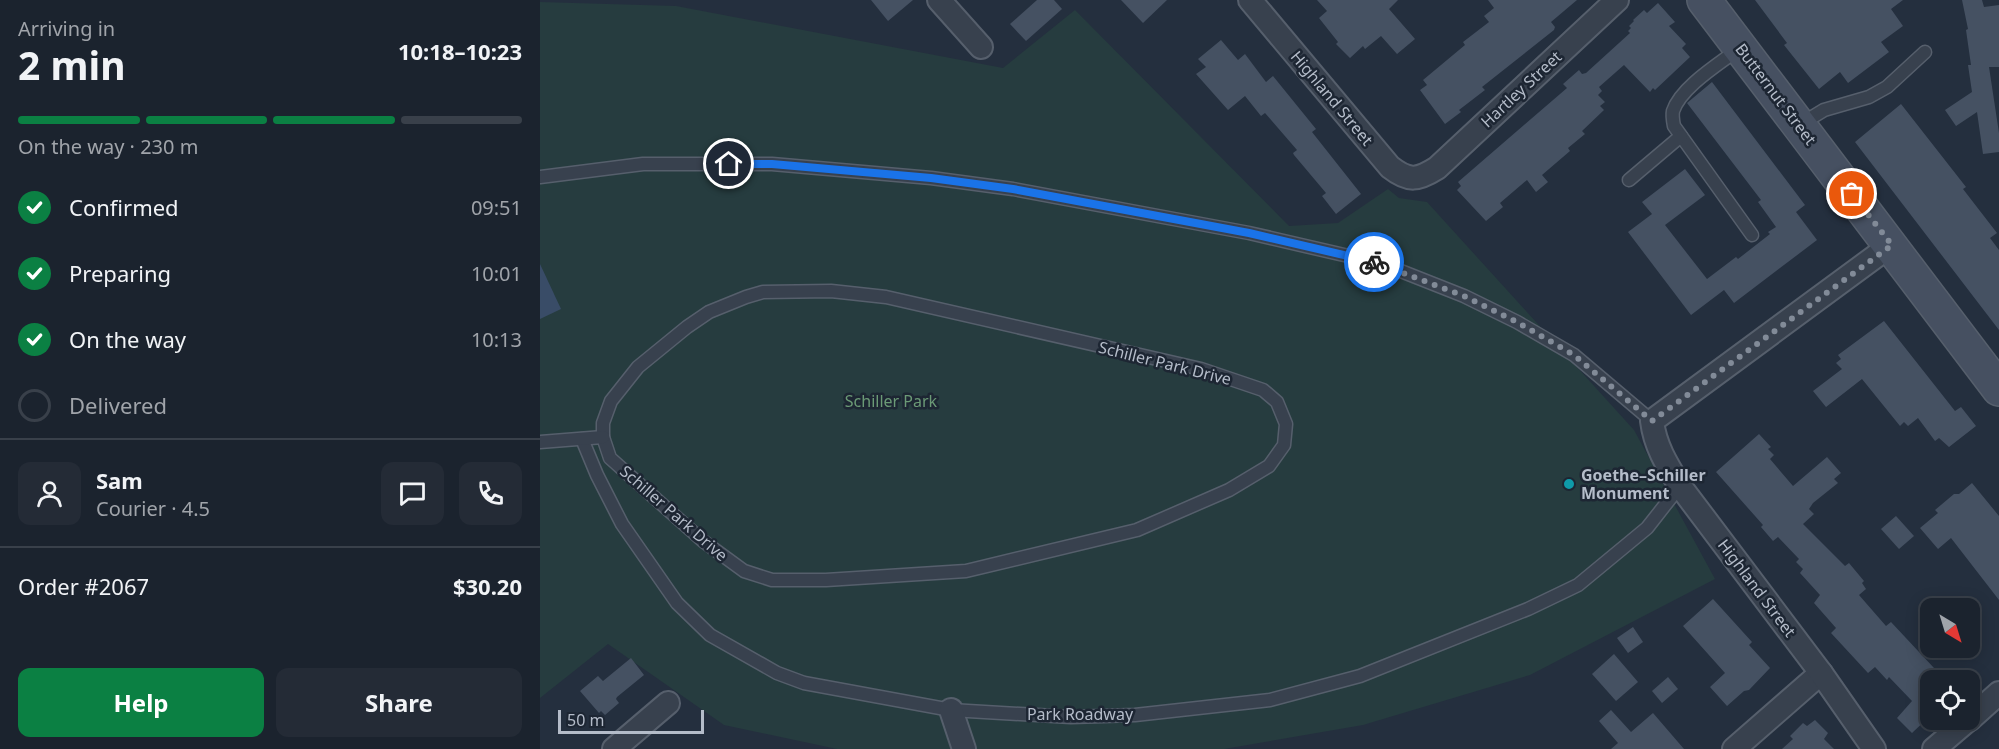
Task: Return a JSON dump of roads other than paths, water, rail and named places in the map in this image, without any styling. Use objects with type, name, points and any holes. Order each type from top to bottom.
[{"type":"street","points":[[939,0],[981,47]]},
{"type":"street","name":"Highland Street","points":[[1250,0],[1390,167],[1402,176],[1417,178],[1424,176]]},
{"type":"street","name":"Hartley Street","points":[[1424,176],[1437,168],[1617,0]]},
{"type":"street","name":"Butternut Street","points":[[1704,0],[1999,388]]},
{"type":"street","points":[[1652,421],[1892,245]]},
{"type":"street","name":"Highland Street","points":[[1652,421],[1654,438],[1666,464],[1680,486],[1821,673],[1874,749]]},
{"type":"street","points":[[1734,749],[1821,673]]},
{"type":"street","points":[[1980,709],[1999,693]]},
{"type":"street","points":[[614,749],[668,703]]},
{"type":"street","points":[[951,710],[964,749]]},
{"type":"street","points":[[1934,749],[1956,730]]},
{"type":"lane","points":[[1740,47],[1689,87],[1677,102],[1672,114],[1674,126],[1752,235]]},
{"type":"lane","points":[[1800,125],[1824,110],[1869,97],[1887,87],[1925,52]]},
{"type":"lane","points":[[1629,180],[1681,136]]},
{"type":"lane","points":[[540,177],[643,164],[772,164],[954,181],[1013,189],[1249,233],[1383,264],[1464,296],[1517,322],[1574,355],[1652,421]]},
{"type":"lane","name":"Schiller Park Drive","points":[[820,291],[886,297],[1202,369],[1263,390],[1277,402],[1286,424],[1284,445],[1269,466],[1229,490],[1137,530],[966,571],[826,580],[772,580],[744,571],[703,541],[610,458],[603,437],[603,423],[611,401],[638,367],[702,317],[746,297],[763,292],[820,291]]},
{"type":"lane","points":[[540,442],[603,437]]},
{"type":"lane","name":"Park Roadway","points":[[582,439],[622,524],[677,603],[710,635],[777,674],[804,682],[951,710],[1071,717],[1135,715],[1270,700],[1360,676],[1528,609],[1578,585],[1647,528],[1680,486]]},
{"type":"water","points":[[540,264],[561,309],[540,319]]},
{"type":"place","name":"Goethe–Schiller Monument","points":[[1569,484]]},
{"type":"park label","name":"Schiller Park","points":[[891,401]]}]
